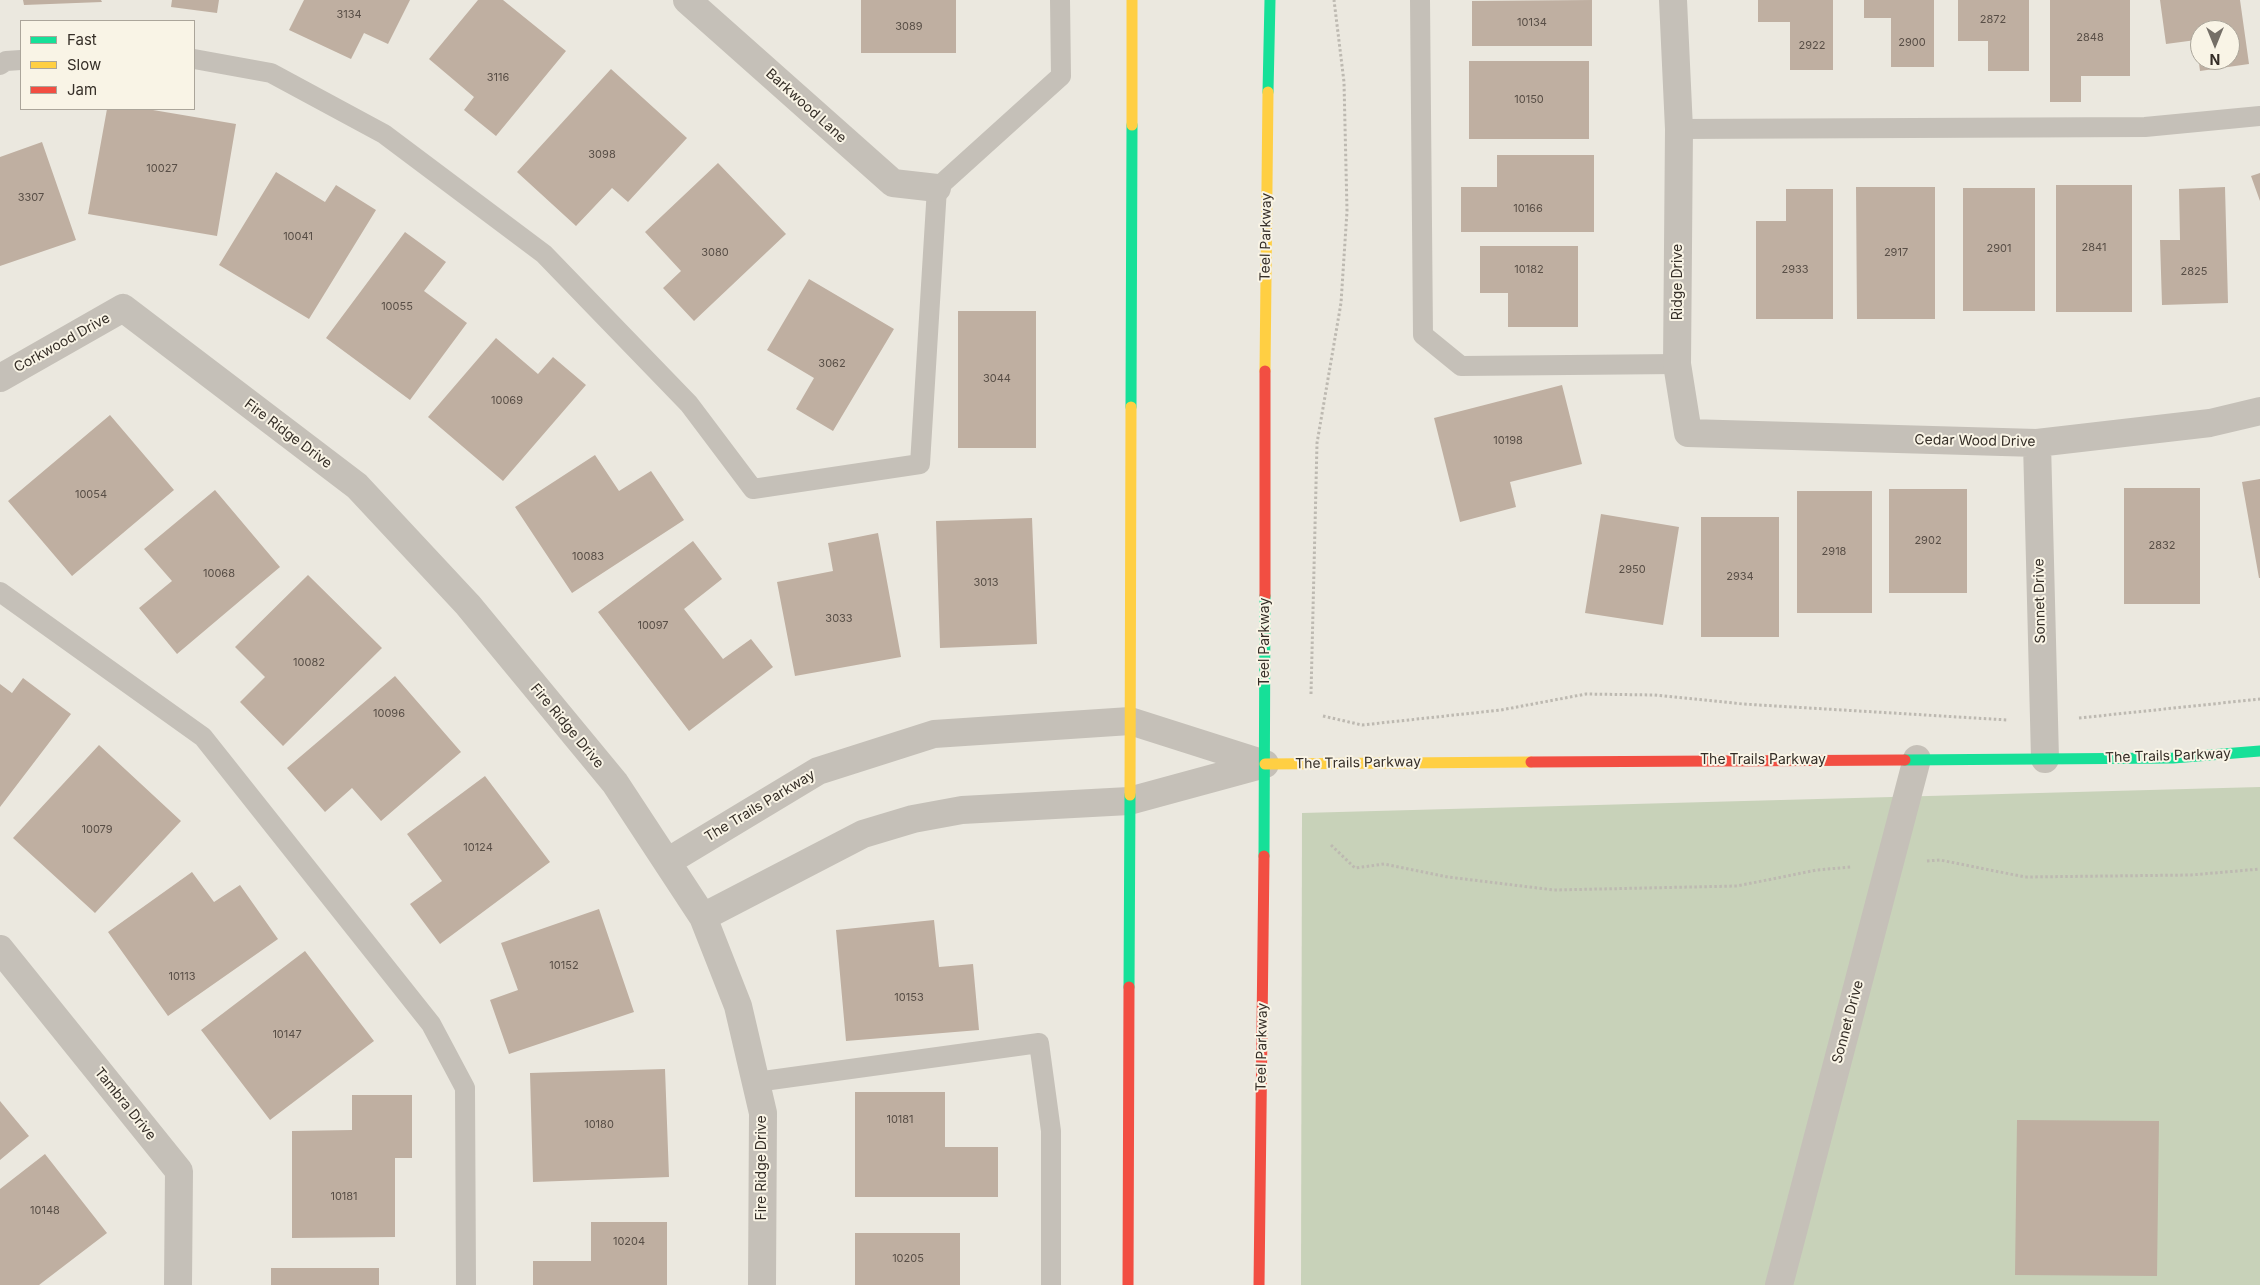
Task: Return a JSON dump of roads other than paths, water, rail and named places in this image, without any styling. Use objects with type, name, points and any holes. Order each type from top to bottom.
[{"type":"main road","points":[[1128,1285],[1132,0]]},
{"type":"main road","name":"Teel Parkway","points":[[1259,1285],[1265,764],[1265,264],[1270,0]]},
{"type":"main road","name":"The Trails Parkway","points":[[1265,764],[2173,758],[2260,751]]},
{"type":"street","name":"Barkwood Lane","points":[[686,0],[893,183],[937,188]]},
{"type":"street","name":"Ridge Drive","points":[[1673,0],[1679,129],[1677,364],[1688,433]]},
{"type":"street","name":"Corkwood Drive","points":[[0,378],[123,308]]},
{"type":"street","name":"Fire Ridge Drive","points":[[123,308],[357,486],[468,606],[615,783],[703,917],[738,1006],[762,1113],[762,1285]]},
{"type":"street","name":"Cedar Wood Drive","points":[[1688,433],[2037,443],[2210,423],[2260,411]]},
{"type":"street","name":"Sonnet Drive","points":[[2037,443],[2045,759]]},
{"type":"street","name":"The Trails Parkway","points":[[667,862],[818,771],[934,734],[1130,720],[1265,764]]},
{"type":"street","name":"Sonnet Drive","points":[[1780,1285],[1918,759]]},
{"type":"street","name":"The Trails Parkway","points":[[703,917],[863,834],[913,819],[962,810],[1129,801],[1265,764]]},
{"type":"street","name":"Tambra Drive","points":[[0,949],[179,1172],[178,1285]]},
{"type":"lane","points":[[195,60],[271,74],[384,134],[544,254],[689,404],[753,489],[920,464],[937,188],[1061,76],[1060,0]]},
{"type":"lane","points":[[1420,0],[1422,335],[1461,366],[1677,364]]},
{"type":"lane","points":[[0,65],[6,61],[20,60]]},
{"type":"lane","points":[[1679,129],[2146,127],[2260,116]]},
{"type":"lane","points":[[0,592],[204,737],[431,1024],[465,1088],[466,1285]]},
{"type":"lane","points":[[756,1082],[1039,1043],[1051,1131],[1051,1285]]}]
